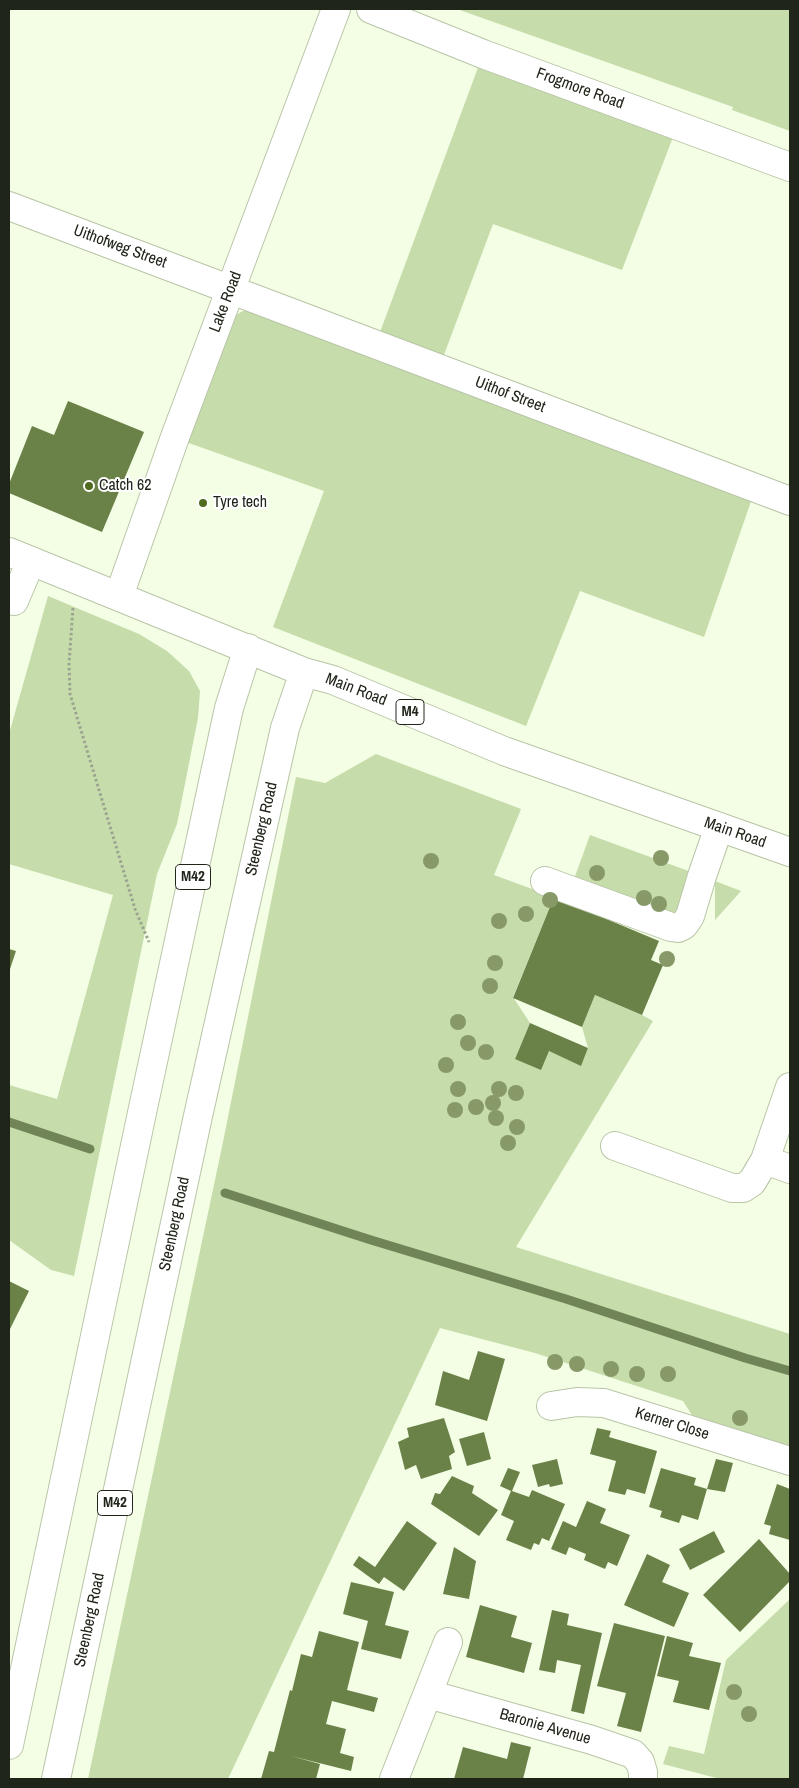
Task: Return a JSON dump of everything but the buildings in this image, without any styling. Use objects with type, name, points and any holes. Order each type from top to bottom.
[{"type":"main road","name":"Lake Road","points":[[119,596],[230,289],[336,9]]},
{"type":"main road","name":"Frogmore Road","points":[[371,9],[483,54],[790,167]]},
{"type":"main road","name":"Uithofweg Street","points":[[9,206],[230,289]]},
{"type":"main road","name":"Uithof Street","points":[[230,289],[790,500]]},
{"type":"main road","name":"Main Road","points":[[20,556],[304,672],[333,680],[504,751],[790,852]]},
{"type":"main road","points":[[11,606],[20,556]]},
{"type":"main road","name":"M42","points":[[9,1745],[229,708],[248,648]]},
{"type":"main road","name":"Steenberg Road","points":[[56,1779],[198,1116],[285,728],[304,672]]},
{"type":"main road","points":[[545,881],[678,928],[684,925],[690,916],[719,827]]},
{"type":"main road","points":[[615,1146],[732,1188],[743,1188],[752,1182],[765,1160],[790,1087]]},
{"type":"main road","points":[[765,1160],[790,1170]]},
{"type":"main road","name":"Kerner Close","points":[[551,1406],[577,1402],[604,1403],[790,1461]]},
{"type":"main road","points":[[394,1779],[448,1642]]},
{"type":"main road","name":"Baronie Avenue","points":[[428,1694],[592,1740],[633,1754],[640,1762],[643,1779]]},
{"type":"path","points":[[73,604],[69,664],[70,694],[134,909],[149,942]]},
{"type":"green space","points":[[457,9],[790,9],[790,131],[732,110],[733,107]]},
{"type":"green space","points":[[483,54],[678,124],[622,270],[493,224],[439,368],[756,487],[704,637],[580,591],[526,726],[273,627],[324,491],[186,442],[230,319],[241,312],[252,308],[376,343]]},
{"type":"green space","points":[[48,596],[139,634],[167,651],[189,671],[200,691],[198,718],[177,824],[157,874],[74,1276],[51,1270],[9,1240],[9,1085],[57,1099],[113,895],[9,864],[9,734]]},
{"type":"green space","points":[[376,754],[521,809],[494,875],[554,897],[513,997],[530,1023],[515,1059],[549,1051],[581,1065],[588,1048],[582,1027],[595,995],[653,1021],[516,1247],[790,1334],[790,1448],[692,1415],[683,1401],[535,1353],[440,1328],[228,1779],[88,1779],[222,1147],[296,777],[325,783]]},
{"type":"green space","points":[[590,835],[694,873],[678,918],[574,879]]},
{"type":"green space","points":[[715,881],[741,891],[715,920]]},
{"type":"green space","points":[[790,1599],[790,1779],[720,1779],[663,1764],[669,1746],[704,1754],[726,1660]]},
{"type":"waterway","points":[[9,1122],[90,1149]]},
{"type":"waterway","points":[[225,1193],[790,1371]]},
{"type":"place","name":"Catch 62","points":[[89,486]]},
{"type":"place","name":"Tyre tech","points":[[203,503]]}]
